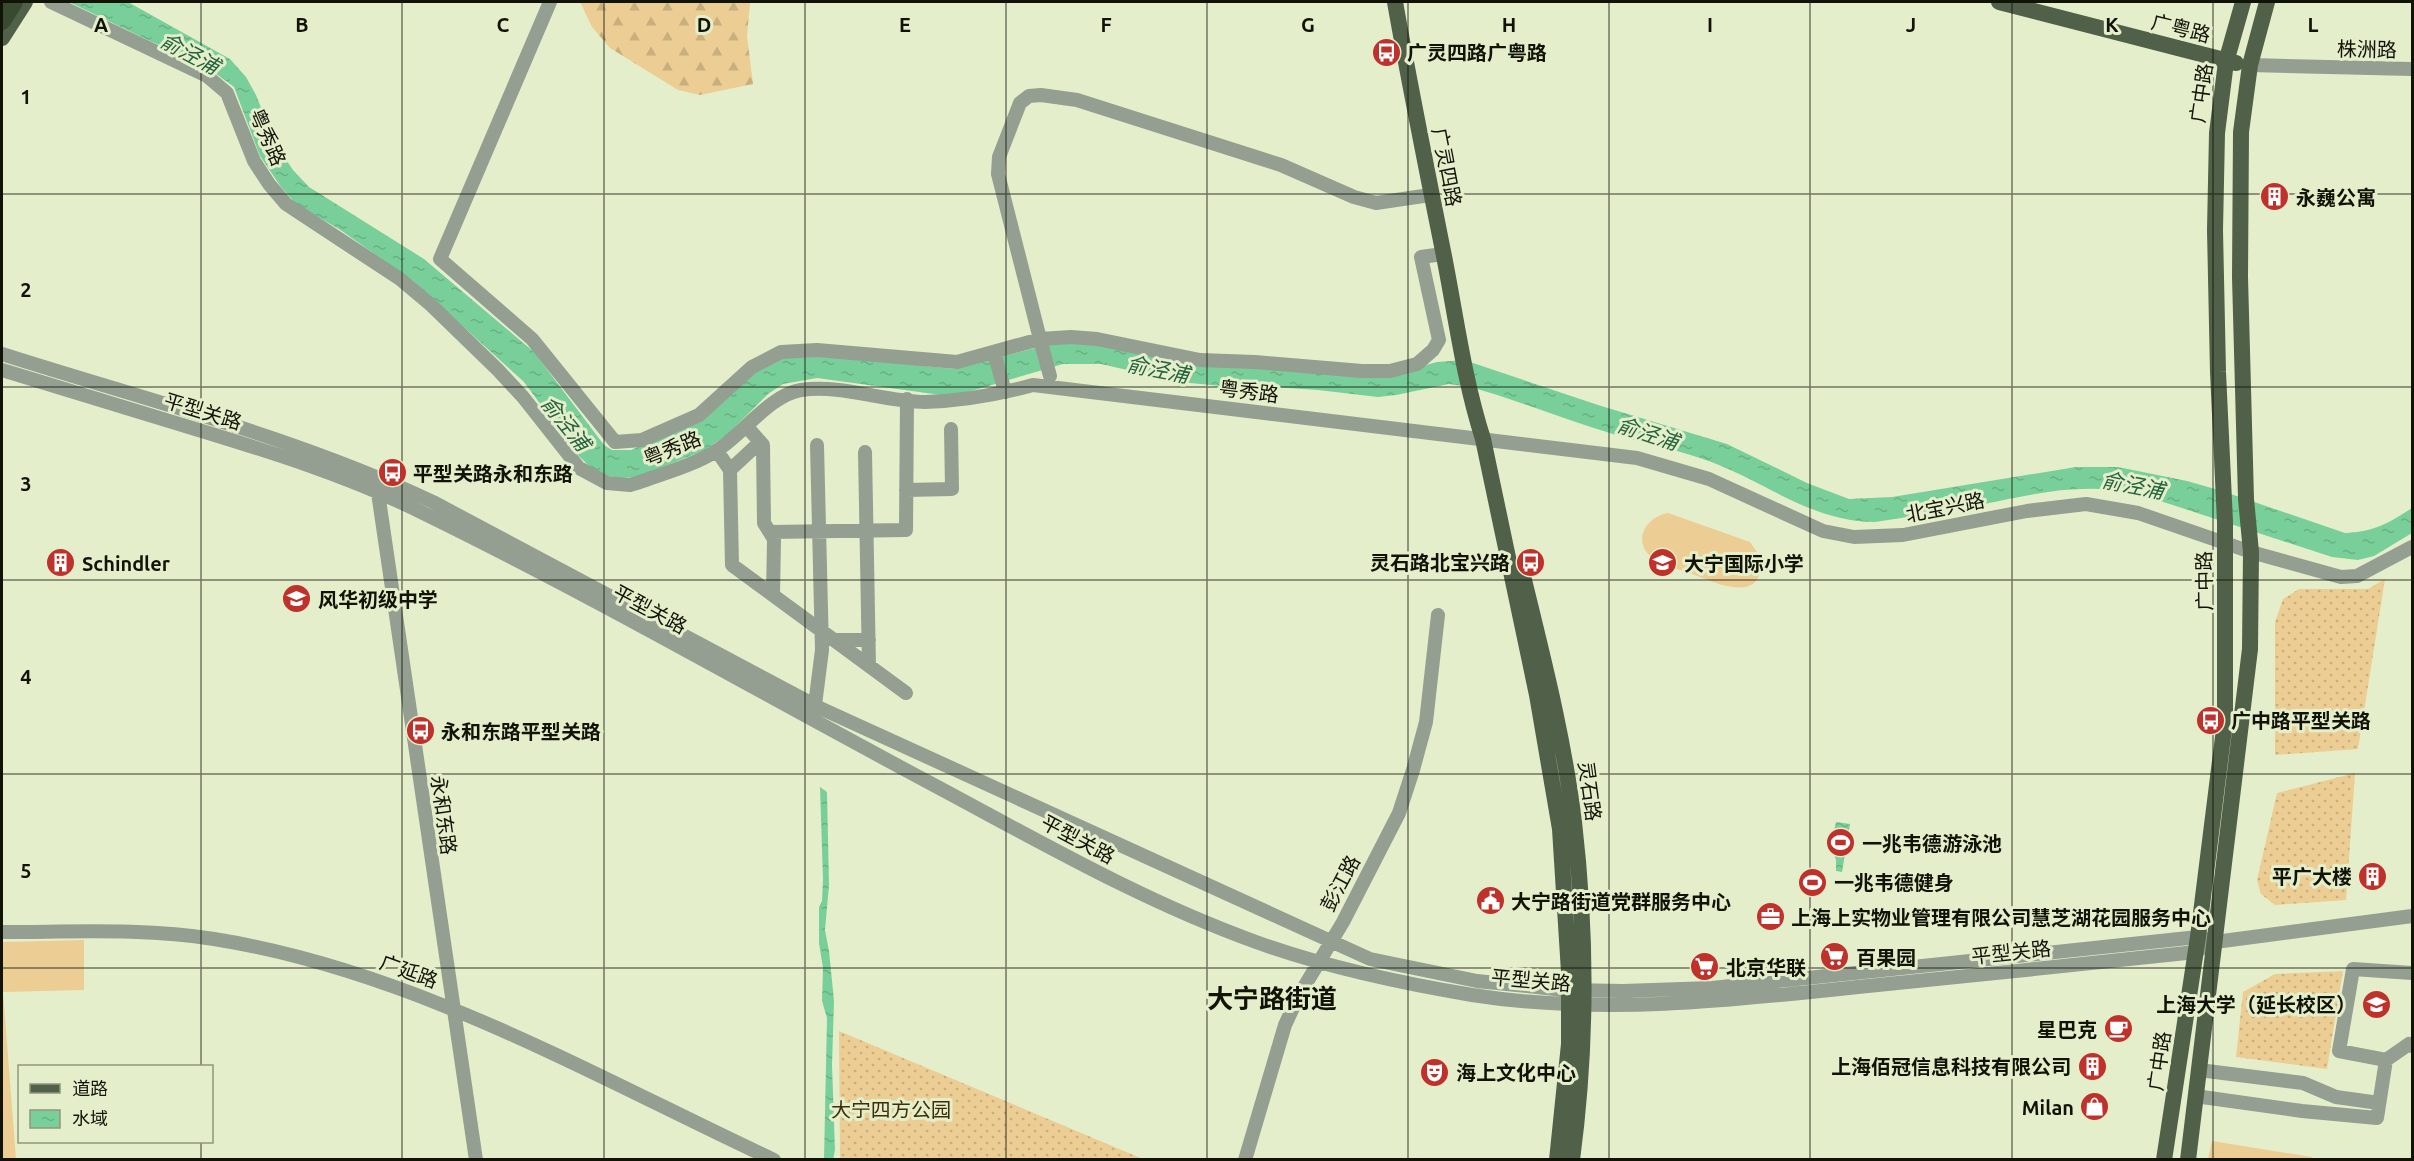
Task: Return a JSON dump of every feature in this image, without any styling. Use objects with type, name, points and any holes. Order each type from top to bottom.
[{"type":"highway","points":[[2,21],[14,2]]},
{"type":"main road","points":[[2,6],[4,2]]},
{"type":"main road","points":[[2,38],[25,2]]},
{"type":"main road","name":"广灵四路","points":[[1395,2],[1430,195],[1476,415]]},
{"type":"main road","name":"广粤路","points":[[1999,2],[2226,62],[2250,65]]},
{"type":"main road","name":"广中路","points":[[2164,1160],[2197,945],[2225,721],[2225,522],[2222,491],[2216,209],[2217,133],[2226,62],[2243,2]]},
{"type":"main road","name":"广中路","points":[[2188,1160],[2250,649],[2251,552],[2246,499],[2240,255],[2241,132],[2250,65],[2267,2]]},
{"type":"main road","name":"灵石路","points":[[1476,415],[1483,439],[1552,772],[1560,829],[1583,1048],[1572,1160]]},
{"type":"main road","name":"灵石路","points":[[1557,1160],[1576,997]]},
{"type":"street","name":"粤秀路","points":[[51,2],[207,76],[223,87],[231,100],[254,161],[277,194],[297,212],[400,279],[431,305],[498,369],[523,397],[570,458],[588,474],[607,483],[630,484],[717,451],[777,400],[789,393],[801,390],[825,390],[924,402],[1005,392],[1034,385],[1483,439]]},
{"type":"street","points":[[550,2],[440,260],[532,339],[615,442],[642,440],[699,415],[752,367],[781,352],[817,350],[957,363],[1040,341],[1071,337],[1097,339],[1200,360],[1390,371],[1418,364],[1433,350],[1439,340],[1421,257],[1443,254]]},
{"type":"street","name":"株洲路","points":[[2250,65],[2412,69]]},
{"type":"street","points":[[1050,376],[998,174],[999,157],[1020,103],[1029,96],[1041,95],[1077,100],[1281,165],[1354,197],[1376,203],[1430,195]]},
{"type":"street","points":[[994,352],[1005,392]]},
{"type":"street","name":"平型关路","points":[[2,354],[264,435],[376,475],[433,502],[815,705],[1370,959],[1477,981],[1576,997]]},
{"type":"street","name":"平型关路","points":[[2,370],[264,450],[377,491],[644,627],[817,723],[1138,893],[1260,944],[1319,961],[1424,986],[1469,994],[1576,997],[1712,988],[2197,945],[2412,916]]},
{"type":"street","points":[[770,532],[906,530],[907,399]]},
{"type":"street","points":[[747,427],[763,445],[764,523],[774,539],[773,595]]},
{"type":"street","points":[[906,490],[952,489],[951,429]]},
{"type":"street","name":"北宝兴路","points":[[1483,439],[1612,454],[1653,462],[1724,486],[1813,527],[1854,537],[1903,535],[2046,508],[2086,504],[2138,513],[2225,544],[2330,575],[2350,577],[2371,570],[2392,556],[2412,548]]},
{"type":"street","points":[[730,470],[760,442]]},
{"type":"street","points":[[815,705],[822,650],[817,445]]},
{"type":"street","points":[[717,451],[730,470],[732,565],[906,693]]},
{"type":"street","points":[[865,452],[869,666]]},
{"type":"street","name":"永和东路","points":[[376,475],[476,1160]]},
{"type":"street","name":"彭江路","points":[[1245,1160],[1285,1025],[1399,813],[1426,722],[1438,615]]},
{"type":"street","points":[[834,640],[869,640]]},
{"type":"street","name":"广延路","points":[[2,932],[103,932],[213,939],[278,952],[356,973],[454,1008],[774,1160]]},
{"type":"street","points":[[2412,973],[2353,969],[2339,1051],[2386,1060],[2409,1044],[2412,1046]]},
{"type":"street","points":[[2196,1096],[2302,1111],[2377,1118],[2386,1060]]},
{"type":"street","points":[[2199,1070],[2303,1083],[2336,1097],[2379,1103]]},
{"type":"green space","points":[[580,2],[774,2],[750,3],[747,36],[753,84],[700,95],[678,90],[610,48],[592,27]]},
{"type":"green space","points":[[1668,513],[1750,542],[1761,558],[1760,573],[1755,582],[1747,587],[1725,586],[1664,564],[1650,556],[1642,543],[1645,529],[1654,519]]},
{"type":"green space","points":[[2385,579],[2358,749],[2275,755],[2275,622],[2283,599],[2299,589],[2368,589]]},
{"type":"green space","points":[[2355,773],[2346,900],[2275,905],[2261,894],[2257,880],[2277,793]]},
{"type":"green space","points":[[84,940],[84,990],[3,992],[16,1159],[2,1159],[2,942]]},
{"type":"green space","points":[[2343,971],[2327,1069],[2236,1057],[2243,992],[2275,974]]},
{"type":"green space","name":"大宁四方公园","points":[[839,1031],[1143,1159],[840,1159]]},
{"type":"green space","points":[[2212,1141],[2312,1157],[2312,1159],[2208,1159]]},
{"type":"water","name":"俞泾浦","points":[[69,2],[128,2],[230,59],[246,77],[256,95],[275,143],[293,170],[309,187],[424,259],[534,352],[604,445],[612,450],[631,450],[700,420],[755,371],[779,358],[819,355],[955,369],[1061,341],[1079,340],[1134,351],[1400,372],[1437,362],[1464,360],[1598,405],[1727,444],[1807,483],[1849,499],[1892,497],[2076,467],[2118,467],[2187,481],[2222,491],[2345,533],[2381,526],[2412,508],[2412,533],[2374,556],[2358,560],[2332,557],[2139,494],[2099,489],[2061,490],[1875,522],[1853,520],[1811,509],[1702,458],[1625,438],[1470,387],[1449,384],[1378,397],[1318,390],[1273,387],[1241,388],[1180,382],[1101,364],[1063,364],[961,394],[941,395],[817,378],[783,384],[768,394],[728,434],[705,450],[638,477],[620,478],[604,475],[590,467],[578,455],[524,382],[413,281],[339,229],[297,205],[281,187],[260,156],[234,87],[203,64],[197,64],[197,60],[191,57],[186,60],[181,54]]},
{"type":"water","points":[[820,787],[827,792],[829,885],[825,930],[834,1001],[832,1065],[835,1150],[833,1160],[824,1159],[827,1018],[822,1001],[823,968],[819,943],[819,907],[822,901],[823,880]]},
{"type":"water","points":[[1836,822],[1850,824],[1842,872],[1836,871],[1836,860],[1831,844]]},
{"type":"place","name":"广灵四路广粤路","points":[[1386,52]]},
{"type":"place","name":"永巍公寓","points":[[2275,197]]},
{"type":"place","name":"平型关路永和东路","points":[[392,473]]},
{"type":"place","name":"灵石路北宝兴路","points":[[1531,562]]},
{"type":"place","name":"Schindler","points":[[61,563]]},
{"type":"place","name":"大宁国际小学","points":[[1663,563]]},
{"type":"place","name":"风华初级中学","points":[[297,599]]},
{"type":"place","name":"广中路平型关路","points":[[2210,720]]},
{"type":"place","name":"永和东路平型关路","points":[[420,731]]},
{"type":"place","name":"一兆韦德游泳池","points":[[1841,843]]},
{"type":"place","name":"平广大楼","points":[[2373,876]]},
{"type":"place","name":"一兆韦德健身","points":[[1813,882]]},
{"type":"place","name":"大宁路街道党群服务中心","points":[[1490,901]]},
{"type":"place","name":"上海上实物业管理有限公司慧芝湖花园服务中心","points":[[1770,917]]},
{"type":"place","name":"百果园","points":[[1835,957]]},
{"type":"place","name":"北京华联","points":[[1705,967]]},
{"type":"place","name":"上海大学（延长校区）","points":[[2377,1004]]},
{"type":"place","name":"星巴克","points":[[2118,1029]]},
{"type":"place","name":"上海佰冠信息科技有限公司","points":[[2092,1066]]},
{"type":"place","name":"海上文化中心","points":[[1435,1072]]},
{"type":"place","name":"Milan","points":[[2095,1107]]},
{"type":"district","name":"大宁路街道","points":[[1272,998]]}]
